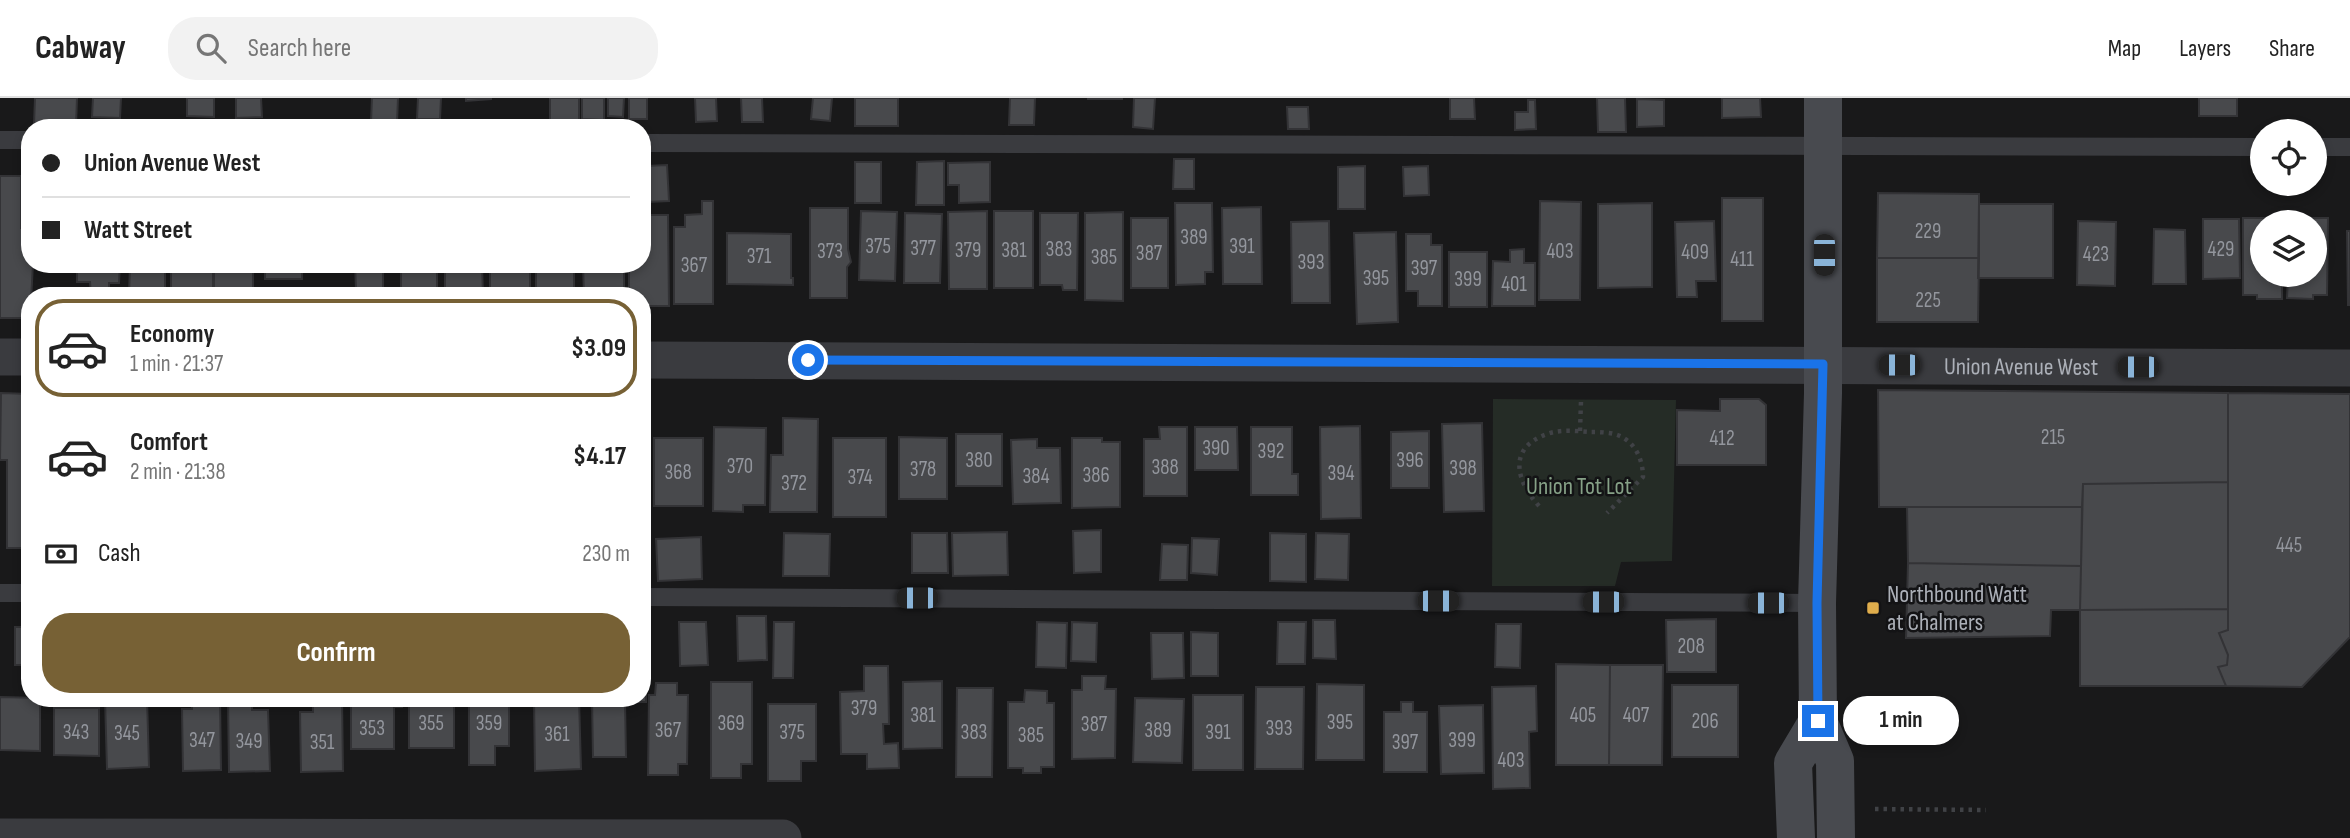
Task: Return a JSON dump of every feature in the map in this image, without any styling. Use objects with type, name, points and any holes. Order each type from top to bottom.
[{"type":"main road","points":[[1823,98],[1823,364],[1817,603],[1818,721],[1835,761],[1848,823]]},
{"type":"main road","points":[[1796,838],[1793,763],[1818,721]]},
{"type":"street","points":[[0,357],[21,357]]},
{"type":"street","name":"Union Avenue West","points":[[651,360],[2350,368]]},
{"type":"street","points":[[0,837],[783,838]]},
{"type":"lane","points":[[0,140],[21,141]]},
{"type":"lane","points":[[651,143],[2250,147]]},
{"type":"lane","points":[[2327,147],[2350,147]]},
{"type":"lane","points":[[0,593],[21,593]]},
{"type":"lane","points":[[651,597],[1817,603]]},
{"type":"path","points":[[1580,431],[1581,391]]},
{"type":"path","points":[[1539,506],[1521,478],[1520,455],[1527,446],[1549,433],[1580,431],[1614,434],[1632,444],[1643,466],[1643,477],[1607,513]]},
{"type":"path","points":[[1848,823],[1986,810]]},
{"type":"green space","name":"Union Tot Lot","points":[[1493,399],[1676,400],[1672,561],[1621,562],[1615,586],[1492,586]]},
{"type":"building","points":[[35,98],[77,98],[76,119],[34,119]]},
{"type":"building","points":[[93,98],[121,98],[120,118],[92,117]]},
{"type":"building","points":[[187,98],[214,98],[214,117],[187,116]]},
{"type":"building","points":[[236,98],[261,98],[262,117],[236,118]]},
{"type":"building","points":[[372,98],[398,98],[397,119],[371,119]]},
{"type":"building","points":[[418,98],[441,98],[440,119],[417,119]]},
{"type":"building","points":[[466,98],[491,98],[491,99],[466,101]]},
{"type":"building","points":[[550,98],[579,98],[579,119],[550,119]]},
{"type":"building","points":[[582,98],[604,98],[604,119],[582,119]]},
{"type":"building","points":[[608,98],[624,98],[623,117],[608,116]]},
{"type":"building","points":[[629,98],[647,98],[647,119],[629,119]]},
{"type":"building","points":[[695,98],[716,98],[717,121],[696,122]]},
{"type":"building","points":[[741,98],[762,98],[763,122],[742,122]]},
{"type":"building","points":[[813,98],[832,98],[830,121],[811,119]]},
{"type":"building","points":[[855,98],[898,98],[898,126],[855,126]]},
{"type":"building","points":[[1010,98],[1035,98],[1034,125],[1009,125]]},
{"type":"building","points":[[1122,98],[1122,99],[1088,99]]},
{"type":"building","points":[[1134,98],[1155,98],[1153,129],[1133,127]]},
{"type":"building","points":[[1450,98],[1474,98],[1475,119],[1450,119]]},
{"type":"building","points":[[1597,98],[1625,98],[1626,132],[1598,132]]},
{"type":"building","points":[[1722,98],[1760,98],[1761,117],[1722,118]]},
{"type":"building","points":[[2199,98],[2237,98],[2237,116],[2199,116]]},
{"type":"building","points":[[1637,99],[1664,100],[1664,126],[1637,127]]},
{"type":"building","points":[[1528,100],[1535,100],[1536,129],[1515,130],[1515,112],[1528,112]]},
{"type":"building","points":[[1287,107],[1308,107],[1309,129],[1288,129]]},
{"type":"building","points":[[1174,159],[1194,159],[1194,189],[1173,189]]},
{"type":"building","points":[[944,161],[944,205],[916,205],[917,162]]},
{"type":"building","points":[[855,162],[881,162],[881,203],[855,203]]},
{"type":"building","points":[[990,162],[990,202],[959,203],[959,185],[948,185],[948,163]]},
{"type":"building","points":[[667,165],[669,201],[651,202],[651,166]]},
{"type":"building","points":[[1365,166],[1365,209],[1338,209],[1338,167]]},
{"type":"building","points":[[1428,166],[1429,195],[1404,196],[1403,167]]},
{"type":"building","points":[[0,176],[21,176],[21,273],[32,273],[32,287],[21,287],[21,318],[0,318]]},
{"type":"building","points":[[1878,193],[1979,194],[1979,258],[1877,258]]},
{"type":"building","points":[[1722,198],[1763,198],[1763,321],[1722,321]]},
{"type":"building","points":[[702,201],[713,201],[713,304],[674,304],[674,227],[685,227],[685,215],[702,214]]},
{"type":"building","points":[[1540,201],[1581,202],[1580,300],[1539,300]]},
{"type":"building","points":[[1175,203],[1212,203],[1213,272],[1205,272],[1205,284],[1176,285]]},
{"type":"building","points":[[1652,203],[1652,287],[1598,288],[1598,204]]},
{"type":"building","points":[[1979,204],[2053,204],[2053,278],[1978,278]]},
{"type":"building","points":[[1261,207],[1262,284],[1223,284],[1222,208]]},
{"type":"building","points":[[810,208],[848,208],[848,249],[851,262],[847,267],[847,298],[810,298]]},
{"type":"building","points":[[861,211],[897,212],[895,281],[859,280]]},
{"type":"building","points":[[987,211],[987,289],[949,289],[948,212]]},
{"type":"building","points":[[994,211],[1033,211],[1033,288],[994,288]]},
{"type":"building","points":[[1123,212],[1123,301],[1085,300],[1085,213]]},
{"type":"building","points":[[905,213],[942,214],[940,283],[904,283]]},
{"type":"building","points":[[1040,213],[1078,213],[1077,290],[1063,290],[1062,285],[1040,285]]},
{"type":"building","points":[[651,215],[668,215],[669,306],[651,306],[651,287],[629,287],[629,273],[651,273]]},
{"type":"building","points":[[1131,218],[1168,218],[1168,288],[1131,288]]},
{"type":"building","points":[[2243,218],[2250,218],[2250,287],[2282,287],[2282,299],[2257,299],[2257,295],[2243,295]]},
{"type":"building","points":[[2328,218],[2327,295],[2313,295],[2313,299],[2287,298],[2287,287],[2327,287]]},
{"type":"building","points":[[2203,219],[2239,219],[2240,278],[2203,279]]},
{"type":"building","points":[[1329,221],[1330,303],[1292,303],[1291,222]]},
{"type":"building","points":[[1714,221],[1716,281],[1696,281],[1697,297],[1677,297],[1675,222]]},
{"type":"building","points":[[2078,221],[2116,222],[2115,286],[2077,285]]},
{"type":"building","points":[[2154,229],[2185,230],[2186,284],[2153,284]]},
{"type":"building","points":[[2347,231],[2350,231],[2350,305],[2348,305]]},
{"type":"building","points":[[1396,232],[1398,322],[1357,324],[1354,233]]},
{"type":"building","points":[[727,233],[791,234],[793,285],[727,284]]},
{"type":"building","points":[[1406,234],[1431,234],[1431,245],[1442,245],[1442,306],[1418,306],[1418,291],[1406,291]]},
{"type":"building","points":[[1524,249],[1524,263],[1535,263],[1535,306],[1492,306],[1493,261],[1510,262],[1510,250]]},
{"type":"building","points":[[1449,252],[1487,252],[1487,307],[1449,307]]},
{"type":"building","points":[[1877,258],[1979,258],[1978,322],[1877,322]]},
{"type":"building","points":[[77,273],[120,273],[119,283],[109,283],[109,287],[90,287],[90,282],[77,282]]},
{"type":"building","points":[[130,273],[165,273],[165,287],[129,287]]},
{"type":"building","points":[[171,273],[213,273],[213,287],[171,287]]},
{"type":"building","points":[[214,273],[253,273],[253,287],[214,287]]},
{"type":"building","points":[[265,273],[302,273],[302,279],[265,279]]},
{"type":"building","points":[[355,273],[383,273],[383,287],[356,287]]},
{"type":"building","points":[[401,273],[437,273],[437,287],[401,287]]},
{"type":"building","points":[[445,273],[482,273],[483,287],[445,287]]},
{"type":"building","points":[[490,273],[530,273],[530,287],[490,287]]},
{"type":"building","points":[[536,273],[574,273],[574,287],[536,287]]},
{"type":"building","points":[[583,273],[624,273],[624,287],[584,287]]},
{"type":"building","points":[[1878,390],[2228,393],[2228,482],[2083,484],[2082,507],[1879,507]]},
{"type":"building","points":[[1,393],[21,394],[21,548],[7,548],[7,460],[0,460]]},
{"type":"building","points":[[2228,393],[2350,394],[2350,637],[2302,687],[2226,686],[2218,667],[2227,665],[2228,655],[2219,633],[2228,630]]},
{"type":"building","points":[[1720,399],[1759,399],[1766,405],[1766,465],[1677,465],[1677,410],[1720,411]]},
{"type":"building","points":[[783,418],[818,419],[817,512],[770,512],[771,455],[783,455]]},
{"type":"building","points":[[1482,423],[1484,511],[1444,512],[1442,424]]},
{"type":"building","points":[[1360,426],[1361,518],[1321,519],[1320,427]]},
{"type":"building","points":[[714,427],[766,428],[765,505],[743,505],[743,512],[713,511]]},
{"type":"building","points":[[1159,427],[1187,427],[1187,496],[1144,496],[1144,439],[1160,439]]},
{"type":"building","points":[[1195,427],[1237,427],[1238,470],[1195,470]]},
{"type":"building","points":[[1251,427],[1292,427],[1292,474],[1298,474],[1298,495],[1251,495]]},
{"type":"building","points":[[1429,431],[1429,488],[1391,488],[1391,432]]},
{"type":"building","points":[[956,434],[1002,434],[1002,486],[956,486]]},
{"type":"building","points":[[899,437],[947,438],[947,499],[899,499]]},
{"type":"building","points":[[654,438],[703,438],[703,506],[654,506]]},
{"type":"building","points":[[833,438],[886,438],[886,517],[833,517]]},
{"type":"building","points":[[1072,438],[1102,438],[1102,442],[1120,442],[1120,507],[1072,508]]},
{"type":"building","points":[[1037,439],[1037,448],[1060,448],[1061,503],[1013,504],[1011,440]]},
{"type":"building","points":[[2228,482],[2228,609],[2080,610],[2083,484]]},
{"type":"building","points":[[1907,507],[2082,507],[2081,566],[1908,563]]},
{"type":"building","points":[[1101,530],[1101,572],[1074,573],[1073,531]]},
{"type":"building","points":[[1007,532],[1008,575],[953,576],[952,533]]},
{"type":"building","points":[[784,533],[830,534],[829,576],[783,576]]},
{"type":"building","points":[[912,533],[947,533],[948,573],[912,573]]},
{"type":"building","points":[[1270,533],[1306,534],[1306,582],[1270,581]]},
{"type":"building","points":[[1316,533],[1349,534],[1348,580],[1315,579]]},
{"type":"building","points":[[701,537],[702,579],[658,581],[656,539]]},
{"type":"building","points":[[1192,538],[1219,539],[1217,575],[1191,573]]},
{"type":"building","points":[[1162,544],[1188,545],[1187,580],[1160,580]]},
{"type":"building","points":[[1908,563],[2081,566],[2080,610],[2051,610],[2050,636],[1906,638]]},
{"type":"building","points":[[2228,609],[2228,630],[2219,633],[2228,655],[2227,665],[2218,667],[2226,686],[2080,686],[2080,610]]},
{"type":"building","points":[[737,616],[766,616],[767,660],[738,661]]},
{"type":"building","points":[[1716,619],[1716,672],[1667,672],[1666,620]]},
{"type":"building","points":[[1313,620],[1335,620],[1336,659],[1313,658]]},
{"type":"building","points":[[679,622],[706,622],[708,665],[680,666]]},
{"type":"building","points":[[774,622],[794,622],[793,678],[773,678]]},
{"type":"building","points":[[1037,622],[1067,623],[1066,668],[1036,667]]},
{"type":"building","points":[[1072,622],[1097,623],[1096,662],[1071,661]]},
{"type":"building","points":[[1278,622],[1306,622],[1305,664],[1277,664]]},
{"type":"building","points":[[1496,624],[1521,624],[1520,668],[1495,667]]},
{"type":"building","points":[[15,627],[21,627],[21,665],[15,665]]},
{"type":"building","points":[[1191,632],[1218,633],[1218,676],[1191,676]]},
{"type":"building","points":[[1151,633],[1183,633],[1184,678],[1152,679]]},
{"type":"building","points":[[1556,664],[1610,665],[1609,765],[1556,765]]},
{"type":"building","points":[[1610,665],[1663,665],[1662,765],[1609,765]]},
{"type":"building","points":[[864,666],[888,666],[889,724],[883,724],[884,744],[898,743],[899,768],[867,769],[867,754],[841,754],[840,692],[864,691]]},
{"type":"building","points":[[1082,676],[1106,676],[1105,689],[1116,689],[1115,758],[1072,759],[1072,690],[1082,690]]},
{"type":"building","points":[[942,681],[942,748],[903,749],[903,682]]},
{"type":"building","points":[[711,682],[752,682],[752,764],[741,764],[741,778],[711,778]]},
{"type":"building","points":[[656,683],[677,683],[677,695],[688,695],[687,764],[678,764],[678,775],[648,775],[649,707],[651,707],[651,695],[655,695]]},
{"type":"building","points":[[1317,684],[1364,685],[1364,760],[1316,760]]},
{"type":"building","points":[[1672,685],[1738,685],[1738,757],[1672,757]]},
{"type":"building","points":[[1536,686],[1537,731],[1529,732],[1530,788],[1493,789],[1492,687]]},
{"type":"building","points":[[1256,687],[1304,687],[1303,769],[1255,769]]},
{"type":"building","points":[[957,688],[993,688],[992,777],[956,777]]},
{"type":"building","points":[[1025,690],[1047,691],[1047,703],[1054,703],[1054,767],[1041,767],[1041,773],[1023,773],[1023,768],[1008,768],[1008,702],[1024,702]]},
{"type":"building","points":[[1193,695],[1243,695],[1243,770],[1193,770]]},
{"type":"building","points":[[0,697],[21,698],[21,707],[40,707],[40,751],[0,750]]},
{"type":"building","points":[[1135,698],[1184,699],[1182,763],[1133,762]]},
{"type":"building","points":[[1401,702],[1413,702],[1413,712],[1427,712],[1427,772],[1384,772],[1384,712],[1401,712]]},
{"type":"building","points":[[768,704],[816,704],[816,761],[801,761],[801,781],[768,781]]},
{"type":"building","points":[[1483,705],[1484,773],[1441,774],[1439,706]]},
{"type":"building","points":[[105,707],[147,707],[149,767],[107,769]]},
{"type":"building","points":[[220,707],[221,770],[183,771],[182,709]]},
{"type":"building","points":[[228,707],[268,710],[270,771],[229,772]]},
{"type":"building","points":[[313,707],[342,707],[343,771],[301,772],[300,712],[313,712]]},
{"type":"building","points":[[351,707],[394,707],[394,749],[351,749]]},
{"type":"building","points":[[409,707],[454,707],[454,748],[409,748]]},
{"type":"building","points":[[469,707],[509,707],[509,746],[495,746],[495,765],[469,765]]},
{"type":"building","points":[[534,707],[579,707],[581,769],[535,771]]},
{"type":"building","points":[[592,707],[625,707],[626,757],[593,757]]},
{"type":"building","points":[[54,708],[99,708],[99,756],[54,755]]},
{"type":"place","name":"Northbound Watt at Chalmers","points":[[1873,608]]},
{"type":"route","points":[[808,360],[1823,364],[1817,603],[1818,721]]}]
